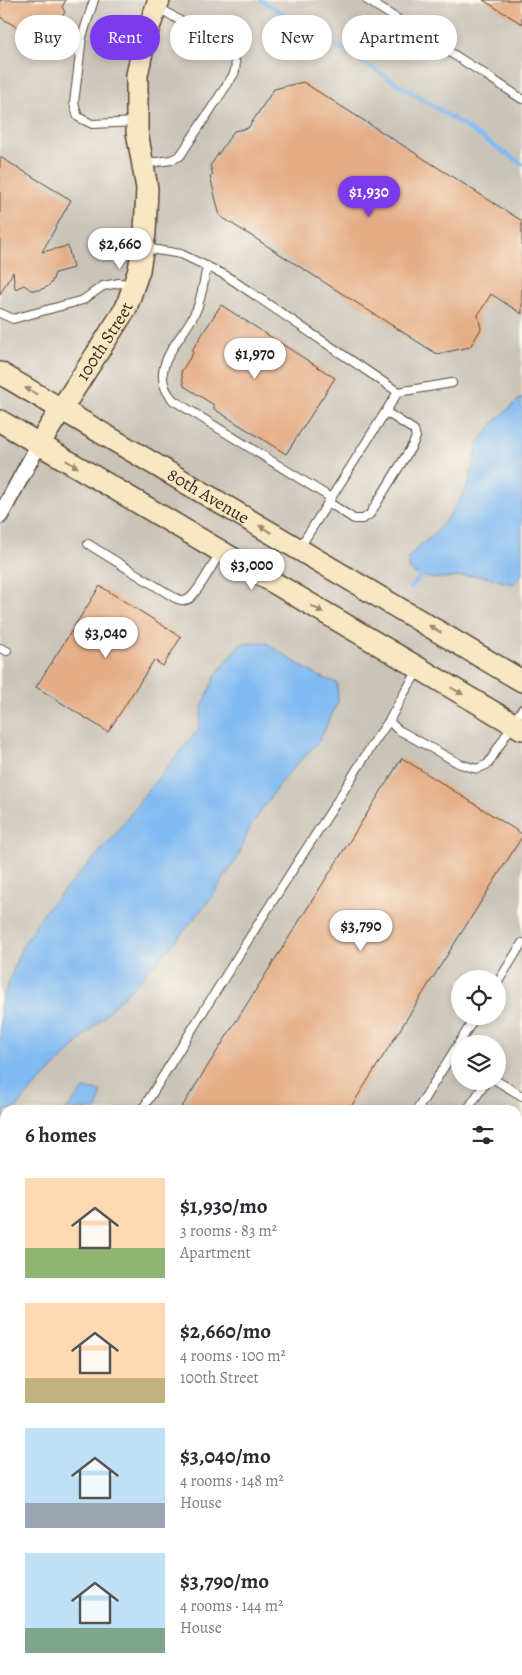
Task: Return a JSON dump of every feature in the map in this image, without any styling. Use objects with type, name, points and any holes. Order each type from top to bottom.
[{"type":"street","name":"100th Street","points":[[0,516],[39,444],[126,308],[139,270],[143,248],[147,188],[137,132],[137,75],[145,38],[158,3]]},
{"type":"street","name":"80th Avenue","points":[[0,373],[522,681]]},
{"type":"street","points":[[0,421],[420,669],[519,721]]},
{"type":"lane","points":[[94,0],[82,37],[74,103],[78,117],[92,124],[137,122]]},
{"type":"lane","points":[[367,0],[522,99]]},
{"type":"lane","points":[[142,164],[171,160],[180,156],[229,83],[237,66],[235,58],[230,52],[158,3]]},
{"type":"lane","points":[[143,248],[181,254],[225,275],[398,392],[452,383]]},
{"type":"lane","points":[[207,266],[197,308],[189,325],[170,352],[162,369],[162,380],[166,392],[173,400],[330,500],[354,518],[363,519],[370,514],[416,437],[414,430],[386,412]]},
{"type":"lane","points":[[0,314],[13,319],[82,300],[103,286],[119,283],[134,284]]},
{"type":"lane","points":[[299,549],[398,392]]},
{"type":"lane","points":[[88,544],[182,601],[189,599],[195,593],[221,552]]},
{"type":"lane","points":[[145,1105],[261,917],[328,815],[372,743],[389,721],[403,694],[420,669]]},
{"type":"lane","points":[[389,721],[396,729],[460,764],[477,769],[488,764],[519,721]]},
{"type":"lane","points":[[505,970],[522,943]]},
{"type":"lane","points":[[420,1105],[451,1057]]},
{"type":"lane","points":[[506,1086],[522,1096]]},
{"type":"lane","points":[[470,1105],[481,1090]]},
{"type":"shaded area","points":[[0,0],[522,0],[522,1105],[0,1105]]},
{"type":"water","points":[[522,397],[522,575],[513,584],[479,576],[435,578],[418,575],[410,570],[408,559],[419,546],[430,538],[458,503],[469,483],[478,444],[496,420]]},
{"type":"water","points":[[265,642],[309,670],[337,683],[338,702],[319,741],[283,779],[250,827],[237,859],[208,902],[162,957],[19,1105],[0,1105],[0,1006],[21,949],[43,913],[111,840],[149,789],[198,730],[203,705],[216,675],[240,644]]},
{"type":"water","points":[[84,1089],[101,1091],[98,1105],[70,1105]]},
{"type":"building","points":[[0,0],[66,0],[62,7],[65,12],[63,15],[15,15],[15,26],[0,17]]},
{"type":"building","points":[[483,0],[522,0],[522,24]]},
{"type":"building","points":[[303,82],[522,221],[522,314],[491,294],[478,315],[481,329],[470,347],[437,354],[220,216],[210,176],[213,174],[210,166],[234,131],[248,128],[274,89]]},
{"type":"building","points":[[0,157],[71,200],[42,252],[68,246],[73,268],[55,273],[52,282],[47,287],[39,290],[31,290],[24,285],[15,289],[13,272],[0,294]]},
{"type":"building","points":[[221,305],[335,378],[286,454],[214,409],[214,405],[184,386],[181,372],[193,353],[192,350]]},
{"type":"building","points":[[100,586],[181,637],[163,666],[154,660],[108,732],[36,687]]},
{"type":"building","points":[[402,758],[522,834],[522,837],[352,1105],[183,1105]]},
{"type":"waterway","points":[[261,0],[429,103],[522,164]]},
{"type":"waterway","points":[[410,588],[422,575]]}]
